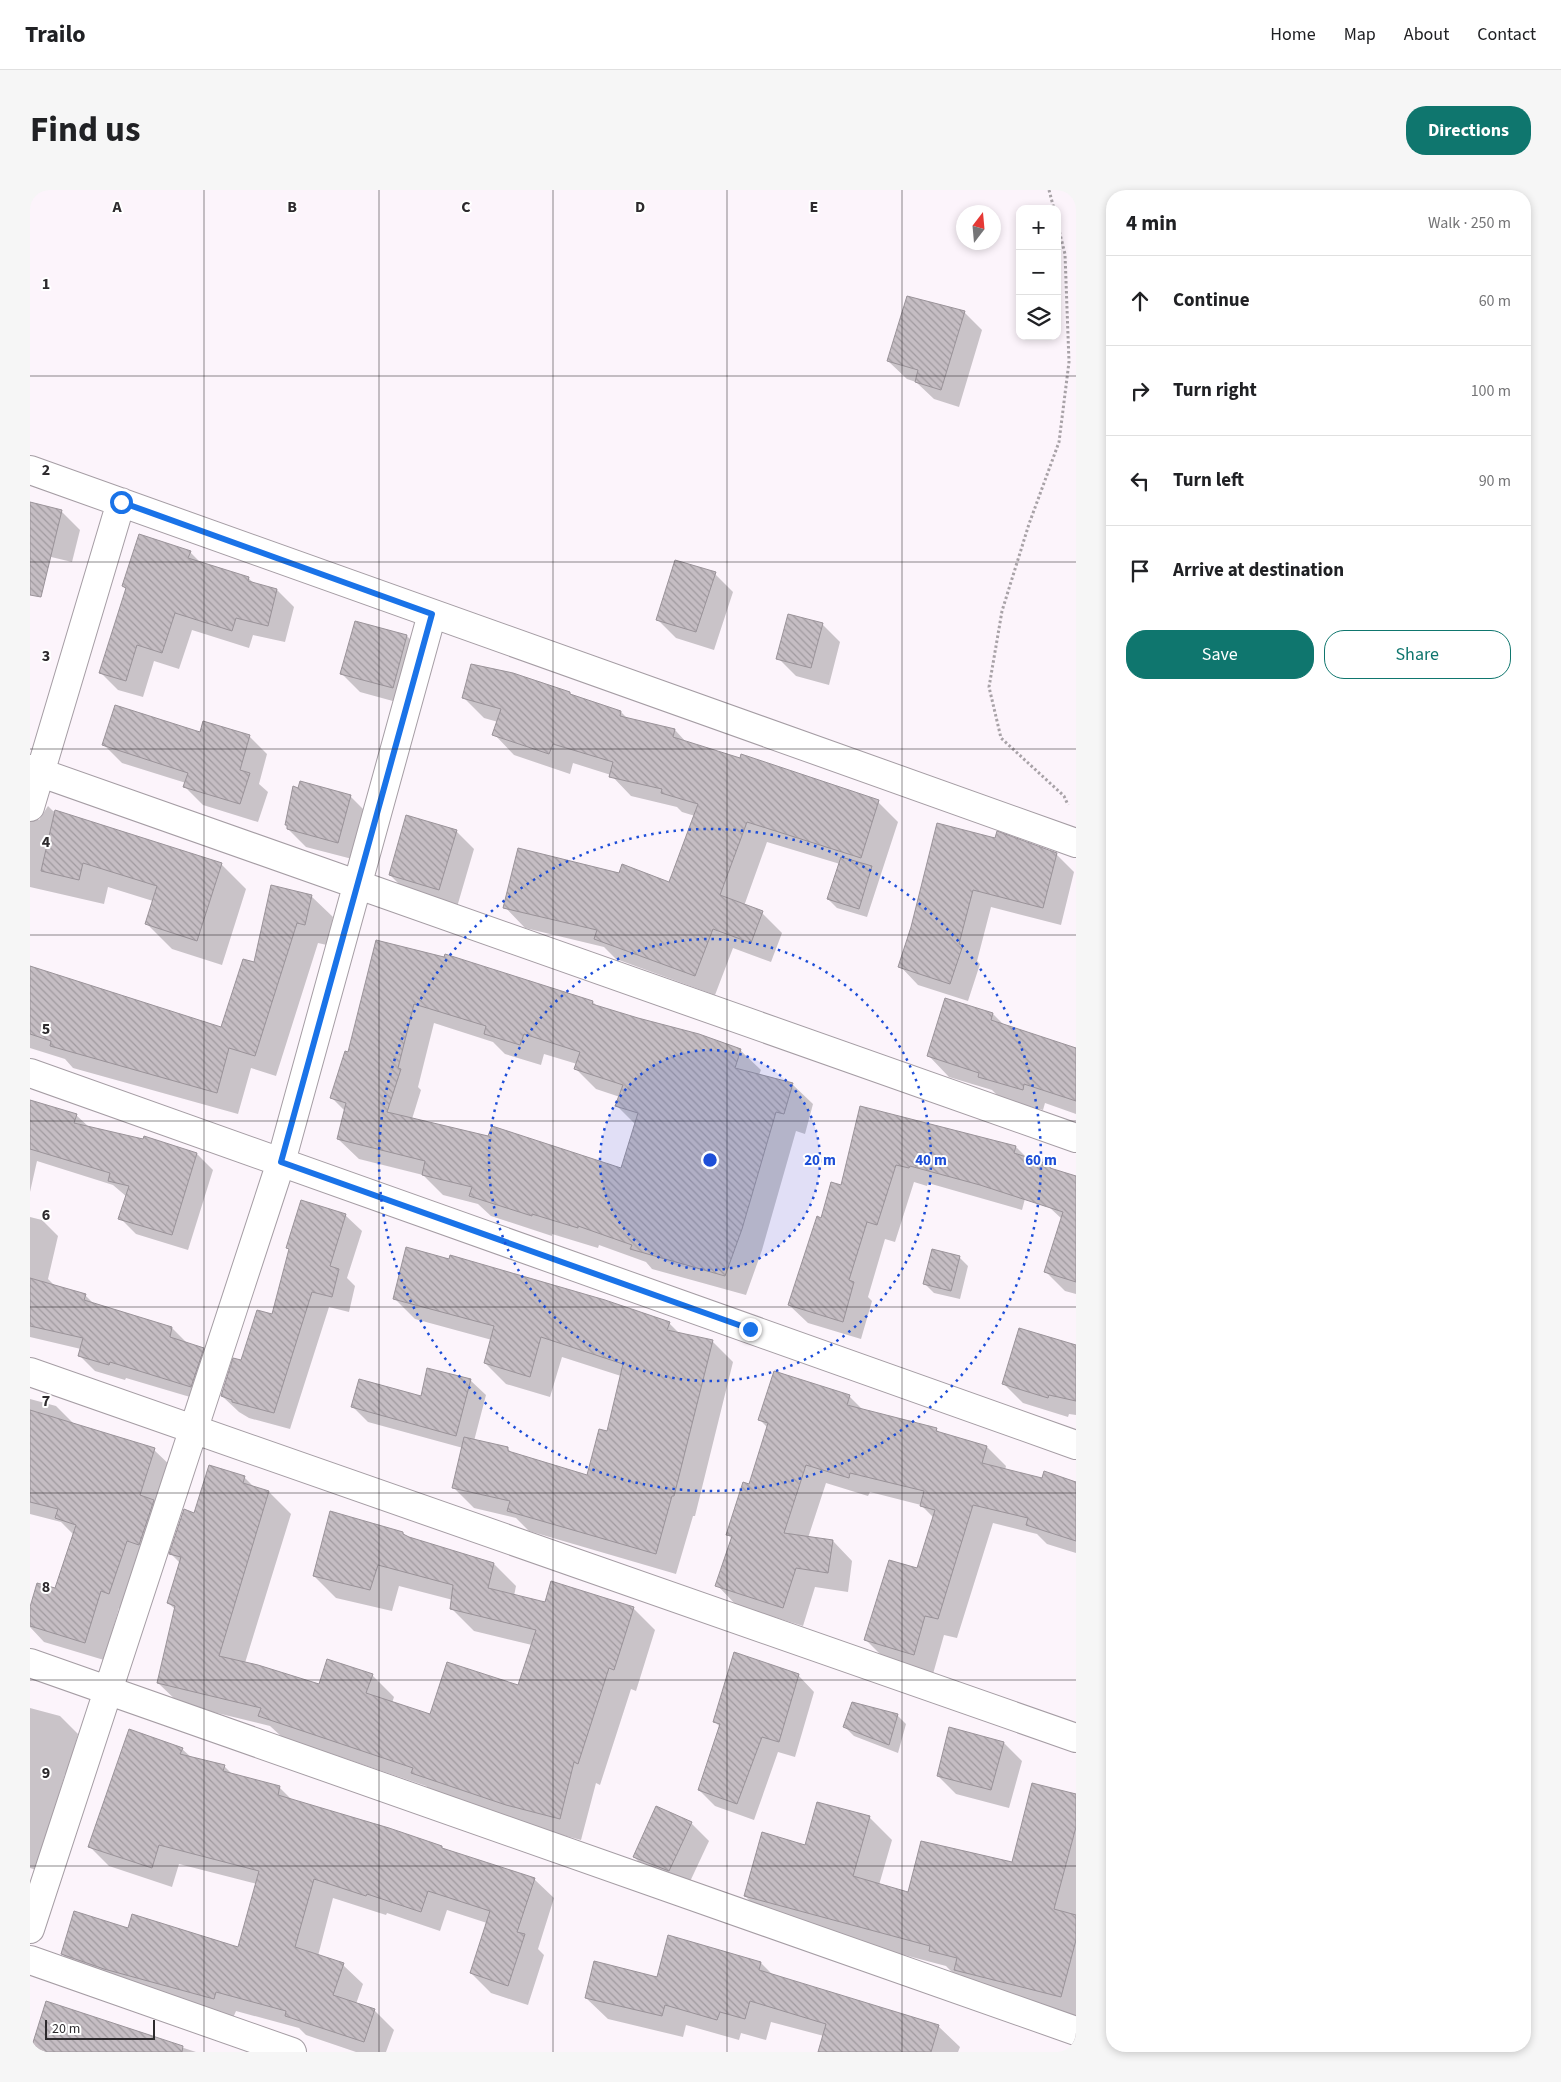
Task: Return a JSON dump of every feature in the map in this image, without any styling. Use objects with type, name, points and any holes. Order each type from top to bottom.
[{"type":"street","points":[[30,470],[1076,843]]},
{"type":"street","points":[[30,807],[35,771],[121,502]]},
{"type":"street","points":[[30,1929],[281,1162],[432,614]]},
{"type":"street","points":[[35,771],[1076,1138]]},
{"type":"street","points":[[30,1073],[1076,1445]]},
{"type":"street","points":[[30,1372],[1076,1738]]},
{"type":"street","points":[[30,1663],[1073,2035]]},
{"type":"street","points":[[30,1960],[292,2052]]},
{"type":"path","points":[[1049,190],[1053,205]]},
{"type":"path","points":[[1061,238],[1065,254],[1069,362],[1059,442],[1029,524],[1002,611],[989,687],[1001,738],[1064,796],[1072,814]]},
{"type":"building","points":[[907,296],[965,311],[941,390],[915,382],[918,370],[887,361]]},
{"type":"building","points":[[30,502],[62,510],[41,597],[30,595]]},
{"type":"building","points":[[139,534],[191,551],[188,558],[249,577],[248,581],[277,589],[268,626],[236,618],[232,631],[175,613],[162,653],[137,645],[126,681],[99,673],[126,588],[122,586]]},
{"type":"building","points":[[675,560],[716,572],[696,632],[656,620]]},
{"type":"building","points":[[788,614],[823,623],[811,668],[776,659]]},
{"type":"building","points":[[355,621],[407,635],[393,688],[340,674]]},
{"type":"building","points":[[471,664],[513,673],[570,692],[570,694],[621,711],[620,716],[675,729],[673,737],[740,758],[741,754],[879,800],[861,858],[747,822],[720,895],[763,911],[751,943],[713,929],[695,976],[594,939],[597,930],[503,908],[518,848],[619,873],[622,864],[669,882],[698,804],[661,793],[662,789],[609,777],[613,762],[553,744],[549,754],[492,735],[501,709],[462,698]]},
{"type":"building","points":[[115,705],[200,732],[203,721],[250,735],[240,770],[250,773],[240,804],[183,787],[188,773],[102,745]]},
{"type":"building","points":[[300,781],[351,795],[338,843],[287,829],[287,825],[285,825],[293,786],[298,788]]},
{"type":"building","points":[[55,810],[222,863],[197,941],[145,924],[157,886],[83,863],[79,880],[41,871]]},
{"type":"building","points":[[406,815],[457,830],[439,890],[389,875]]},
{"type":"building","points":[[937,823],[995,838],[997,831],[1057,853],[1043,908],[973,890],[959,944],[963,945],[950,984],[898,967],[911,927]]},
{"type":"building","points":[[841,857],[872,866],[859,909],[827,899]]},
{"type":"building","points":[[271,885],[312,895],[305,925],[297,923],[255,1056],[229,1048],[217,1093],[50,1046],[51,1041],[30,1034],[30,966],[221,1027],[243,959],[254,962]]},
{"type":"building","points":[[376,940],[444,957],[445,954],[593,1001],[592,1004],[699,1034],[741,1049],[735,1068],[793,1083],[784,1114],[776,1112],[742,1229],[725,1276],[630,1249],[632,1245],[578,1226],[578,1228],[532,1214],[532,1216],[469,1196],[472,1187],[422,1175],[425,1161],[337,1139],[346,1103],[330,1098],[345,1051],[348,1052]],"holes":[[[414,1004],[486,1026],[484,1034],[520,1045],[524,1034],[580,1052],[574,1069],[623,1085],[615,1106],[638,1113],[621,1168],[492,1126],[488,1136],[387,1112],[401,1069],[398,1068]]]},
{"type":"building","points":[[945,998],[993,1013],[991,1020],[1076,1048],[1076,1101],[1024,1084],[1023,1090],[978,1077],[979,1073],[927,1056]]},
{"type":"building","points":[[30,1100],[77,1114],[74,1123],[143,1139],[144,1136],[197,1153],[172,1235],[118,1219],[129,1186],[108,1181],[110,1173],[30,1149]]},
{"type":"building","points":[[860,1106],[1016,1146],[1014,1153],[1051,1165],[1050,1168],[1076,1176],[1076,1282],[1044,1272],[1063,1212],[980,1185],[910,1166],[909,1168],[896,1165],[877,1225],[867,1222],[849,1280],[854,1282],[843,1322],[788,1305],[817,1216],[821,1218],[831,1182],[841,1185]]},
{"type":"building","points":[[301,1200],[346,1214],[330,1266],[339,1269],[332,1297],[312,1292],[274,1413],[232,1402],[232,1400],[221,1396],[233,1358],[241,1360],[257,1310],[272,1314],[289,1249],[286,1248]]},
{"type":"building","points":[[406,1247],[449,1259],[450,1255],[605,1300],[670,1322],[667,1330],[713,1340],[674,1496],[672,1496],[656,1554],[507,1511],[510,1501],[452,1488],[464,1437],[508,1447],[508,1451],[587,1475],[599,1429],[607,1431],[623,1364],[541,1337],[530,1377],[484,1363],[494,1326],[393,1299]]},
{"type":"building","points":[[932,1249],[960,1256],[951,1291],[923,1284]]},
{"type":"building","points":[[30,1278],[86,1294],[84,1300],[172,1327],[170,1337],[204,1348],[191,1387],[110,1362],[109,1365],[78,1356],[83,1338],[30,1326]]},
{"type":"building","points":[[1019,1328],[1076,1345],[1076,1401],[1049,1395],[1048,1398],[1002,1384]]},
{"type":"building","points":[[427,1368],[471,1379],[456,1436],[351,1407],[359,1379],[421,1396]]},
{"type":"building","points":[[774,1371],[850,1395],[847,1405],[937,1428],[936,1431],[987,1446],[982,1463],[1042,1478],[1044,1471],[1076,1482],[1076,1541],[1026,1525],[1028,1518],[973,1505],[938,1619],[925,1616],[914,1655],[864,1640],[889,1560],[917,1568],[935,1510],[920,1506],[924,1491],[850,1473],[849,1478],[806,1465],[784,1533],[833,1540],[828,1573],[796,1568],[783,1608],[715,1586],[732,1536],[726,1535],[743,1482],[749,1484],[768,1423],[758,1420]]},
{"type":"building","points":[[30,1410],[155,1448],[140,1495],[154,1500],[139,1545],[127,1541],[109,1594],[101,1591],[85,1643],[30,1626],[30,1607],[37,1583],[55,1588],[76,1525],[55,1518],[58,1509],[30,1502]]},
{"type":"building","points":[[209,1465],[245,1476],[243,1483],[269,1491],[219,1656],[258,1665],[319,1684],[327,1659],[373,1674],[366,1693],[430,1714],[447,1662],[518,1685],[536,1630],[450,1609],[453,1585],[378,1565],[370,1590],[313,1576],[330,1511],[403,1532],[403,1534],[409,1537],[494,1563],[488,1588],[545,1602],[551,1581],[634,1607],[614,1670],[609,1668],[578,1764],[574,1762],[560,1819],[506,1805],[411,1773],[413,1768],[258,1716],[261,1708],[157,1683],[175,1606],[167,1603],[181,1557],[169,1554],[184,1509],[194,1513]]},
{"type":"building","points":[[734,1652],[799,1674],[779,1742],[762,1737],[737,1804],[698,1790],[720,1724],[713,1722]]},
{"type":"building","points":[[852,1702],[898,1714],[889,1745],[843,1727]]},
{"type":"building","points":[[949,1727],[1004,1742],[991,1790],[937,1776]]},
{"type":"building","points":[[129,1729],[183,1748],[180,1754],[225,1765],[223,1771],[280,1786],[278,1795],[389,1828],[442,1846],[442,1848],[535,1878],[517,1932],[525,1934],[508,1986],[470,1973],[490,1911],[428,1891],[421,1912],[314,1879],[295,1947],[344,1963],[333,1995],[375,2009],[364,2042],[285,2016],[286,2011],[216,1992],[214,1999],[104,1969],[61,1954],[74,1911],[128,1928],[132,1914],[238,1947],[259,1871],[159,1845],[152,1868],[88,1847]]},
{"type":"building","points":[[1032,1783],[1076,1794],[1076,1827],[1054,1909],[1076,1915],[1076,1940],[1061,1997],[954,1970],[957,1958],[929,1951],[930,1946],[744,1896],[762,1832],[805,1845],[817,1802],[870,1816],[853,1876],[908,1892],[921,1841],[1012,1862]]},
{"type":"building","points":[[656,1806],[692,1822],[669,1871],[633,1857]]},
{"type":"building","points":[[668,1935],[761,1962],[759,1970],[939,2025],[931,2052],[818,2052],[826,2024],[750,2001],[745,2019],[720,2012],[717,2020],[665,2005],[662,2016],[585,1998],[594,1961],[657,1977]]},
{"type":"building","points":[[46,2001],[183,2046],[182,2052],[30,2052]]},
{"type":"route","points":[[121,502],[432,614],[281,1162],[750,1329]]}]
